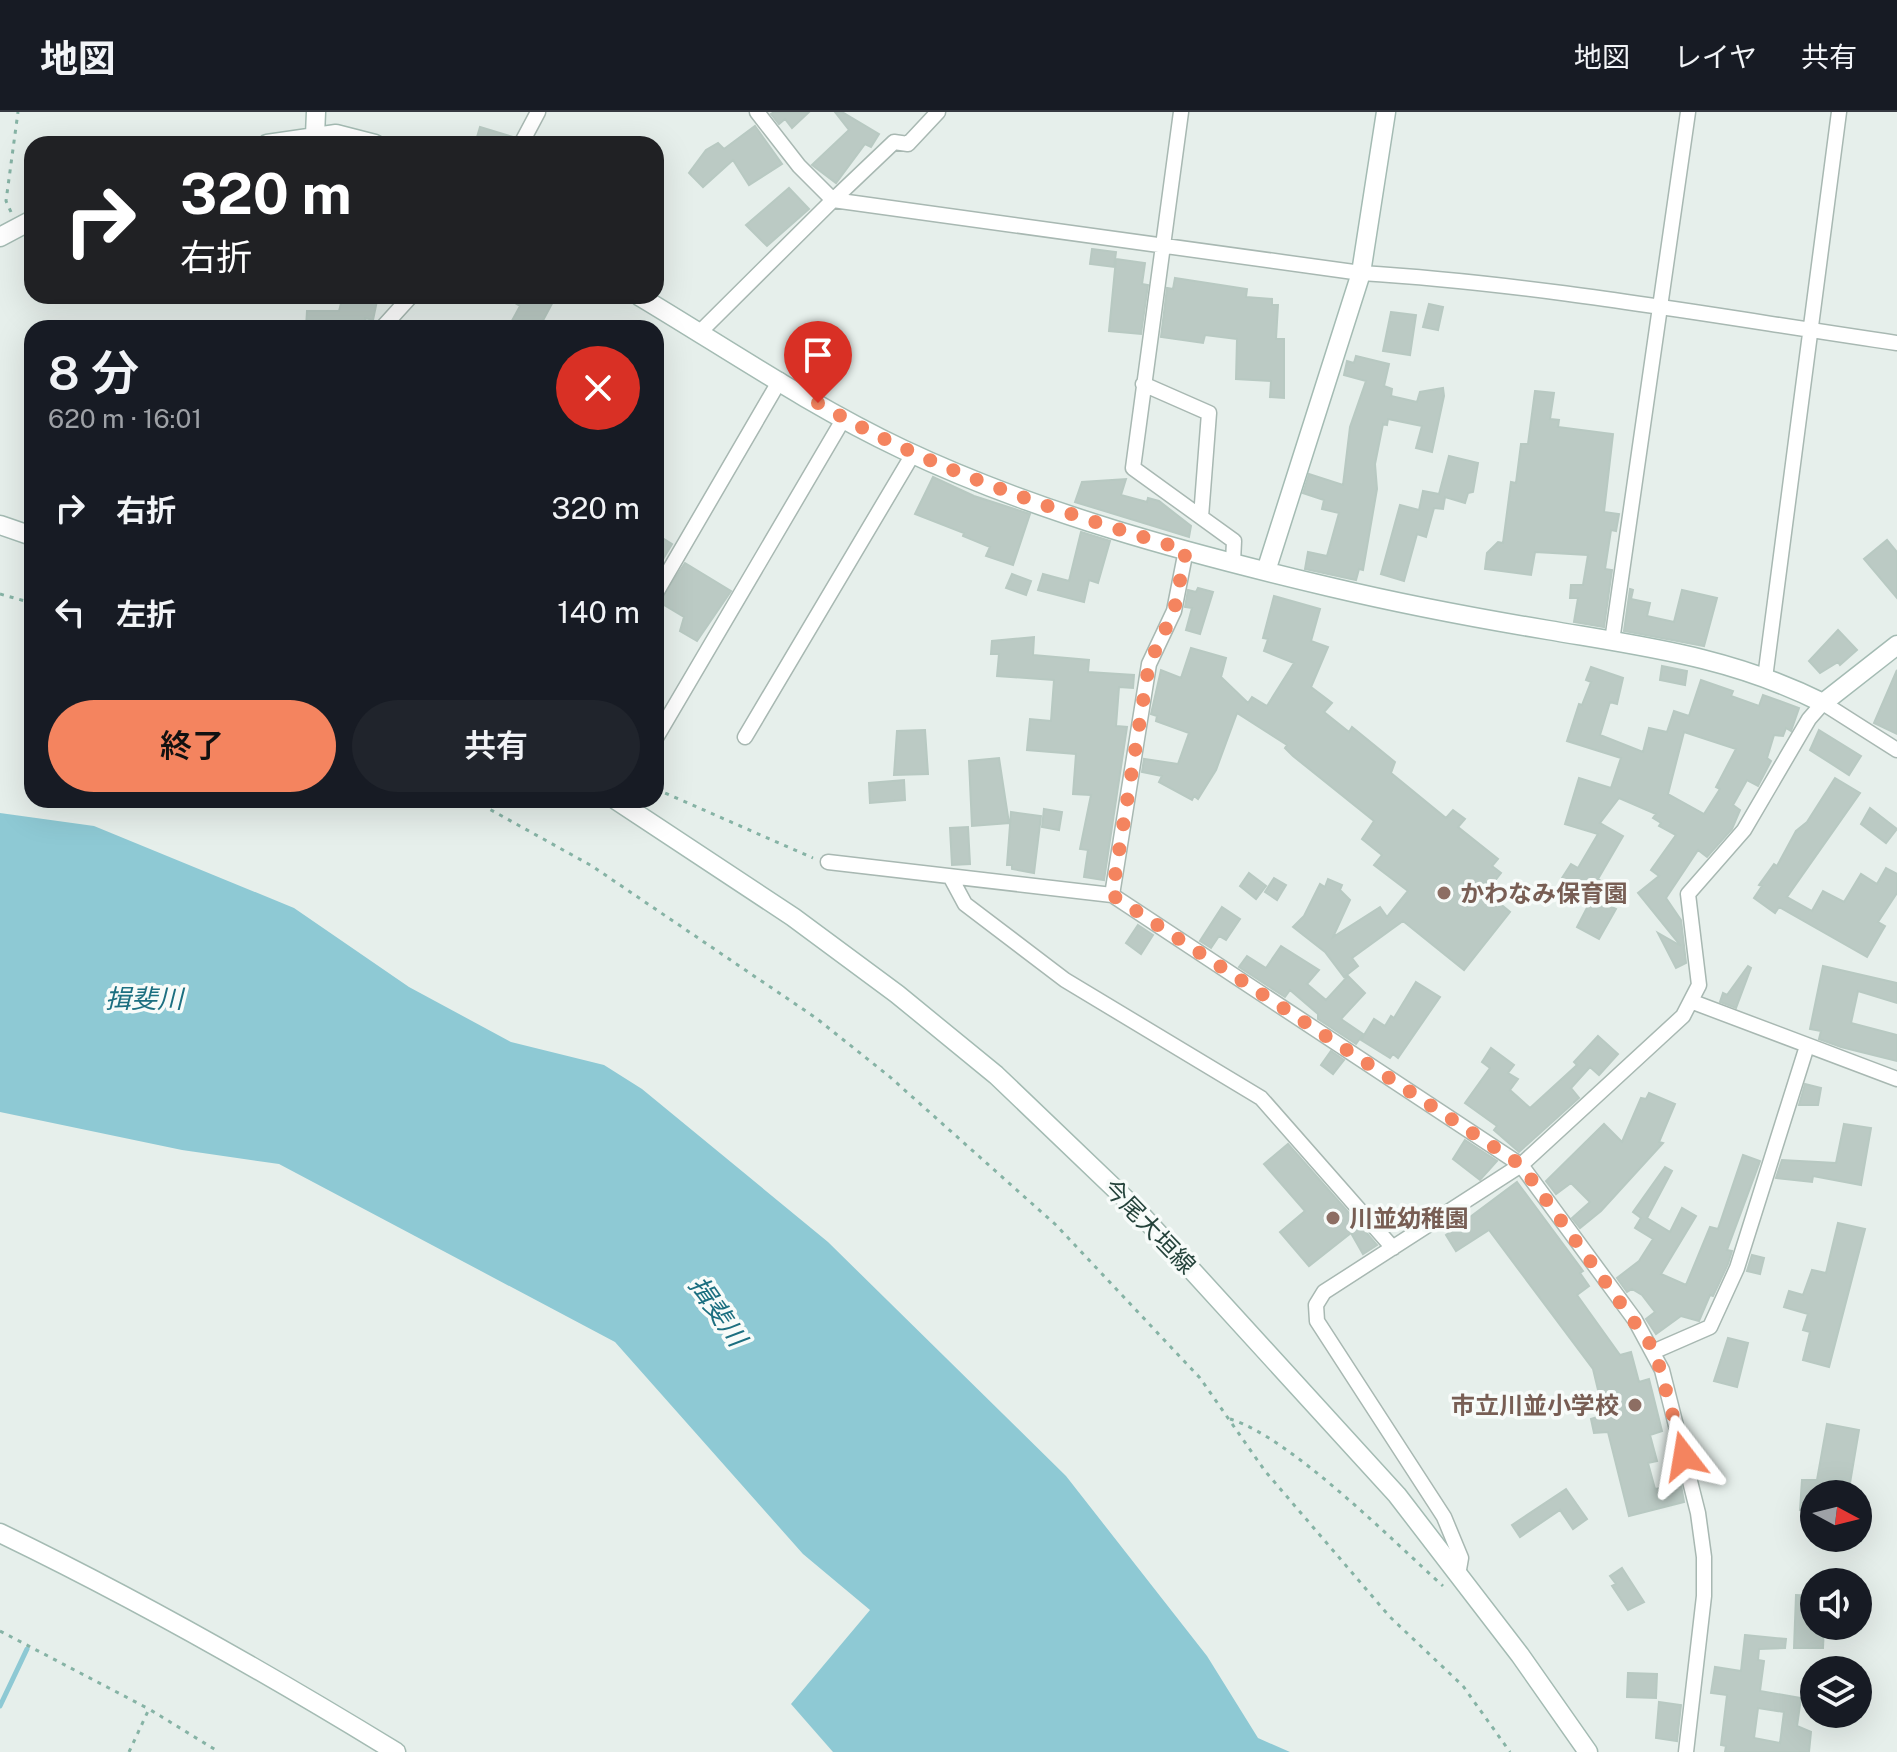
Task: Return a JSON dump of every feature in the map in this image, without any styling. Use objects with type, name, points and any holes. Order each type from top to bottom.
[{"type":"street","points":[[315,135],[316,112]]},
{"type":"street","points":[[525,136],[538,112]]},
{"type":"street","points":[[757,112],[799,166],[833,200],[1361,273],[1443,278],[1661,307],[1897,343]]},
{"type":"street","points":[[700,332],[894,142],[908,144],[938,112]]},
{"type":"street","points":[[1181,112],[1133,468],[1234,541],[1233,562]]},
{"type":"street","points":[[1266,571],[1361,273],[1386,112]]},
{"type":"street","points":[[1612,641],[1688,112]]},
{"type":"street","points":[[1765,678],[1839,112]]},
{"type":"street","points":[[310,136],[356,136]]},
{"type":"street","points":[[0,237],[24,224]]},
{"type":"street","points":[[389,320],[404,304]]},
{"type":"street","points":[[653,304],[844,418],[969,479],[1186,550],[1266,571],[1473,618],[1683,651],[1765,678],[1823,703],[1897,750]]},
{"type":"street","points":[[664,579],[780,380]]},
{"type":"street","points":[[1143,384],[1209,413],[1201,517]]},
{"type":"street","points":[[664,724],[844,418]]},
{"type":"street","points":[[745,737],[913,454]]},
{"type":"street","points":[[0,525],[24,533]]},
{"type":"street","points":[[1112,895],[1149,664],[1174,611],[1186,550]]},
{"type":"street","points":[[1458,1575],[1461,1558],[1444,1517],[1317,1321],[1316,1305],[1324,1292],[1521,1165],[1683,1016],[1693,1002],[1699,985],[1688,894],[1744,830],[1809,719],[1823,703],[1897,645]]},
{"type":"street","name":"今尾大垣線","points":[[628,808],[846,954],[1030,1107],[1136,1209],[1268,1350],[1397,1495],[1588,1752]]},
{"type":"street","points":[[828,862],[1112,895],[1521,1165],[1655,1351],[1698,1513],[1704,1557],[1704,1596],[1686,1752]]},
{"type":"street","points":[[951,878],[965,904],[1065,980],[1261,1098],[1393,1248]]},
{"type":"street","points":[[1693,1002],[1897,1079]]},
{"type":"street","points":[[1655,1351],[1710,1327],[1737,1268],[1807,1046]]},
{"type":"street","points":[[0,1533],[249,1662],[396,1752]]},
{"type":"path","points":[[18,112],[6,201],[24,222]]},
{"type":"path","points":[[0,594],[24,601]]},
{"type":"path","points":[[664,793],[795,853],[828,862]]},
{"type":"path","points":[[487,808],[592,866],[816,1018],[890,1077],[1056,1225],[1200,1378],[1265,1471],[1390,1617],[1463,1686],[1510,1752]]},
{"type":"path","points":[[1228,1418],[1248,1424],[1305,1466],[1445,1588],[1470,1591]]},
{"type":"path","points":[[0,1631],[149,1709],[219,1752]]},
{"type":"path","points":[[129,1752],[149,1709]]},
{"type":"water","name":"揖斐川","points":[[0,813],[94,826],[294,908],[409,987],[511,1042],[604,1065],[642,1089],[828,1242],[1066,1476],[1207,1656],[1258,1738],[1290,1752],[833,1752],[791,1704],[870,1610],[803,1554],[615,1342],[279,1164],[182,1150],[0,1112]]},
{"type":"building","points":[[809,112],[792,128],[785,119],[779,124],[771,114]]},
{"type":"building","points":[[835,112],[842,112],[879,134],[871,147],[865,144],[836,183],[812,165],[849,130]]},
{"type":"building","points":[[755,126],[782,164],[749,185],[733,160],[703,187],[689,173],[706,150],[718,143],[724,149]]},
{"type":"building","points":[[480,127],[510,136],[477,136]]},
{"type":"building","points":[[789,188],[809,209],[767,246],[746,225]]},
{"type":"building","points":[[1092,249],[1116,252],[1114,267],[1090,264]]},
{"type":"building","points":[[1116,259],[1145,263],[1142,284],[1148,285],[1141,334],[1109,331]]},
{"type":"building","points":[[1175,278],[1247,289],[1246,297],[1272,299],[1272,305],[1278,305],[1276,339],[1284,339],[1284,398],[1270,397],[1271,381],[1236,379],[1237,339],[1205,335],[1203,343],[1161,337],[1167,288],[1173,289]]},
{"type":"building","points":[[341,304],[376,304],[373,320],[306,320],[307,311],[339,311]]},
{"type":"building","points":[[517,304],[552,304],[543,320],[512,320],[520,306]]},
{"type":"building","points":[[1429,304],[1443,307],[1438,330],[1423,327]]},
{"type":"building","points":[[1391,312],[1416,315],[1410,355],[1383,351]]},
{"type":"building","points":[[1356,356],[1389,364],[1384,386],[1392,389],[1391,396],[1417,402],[1420,392],[1443,388],[1444,396],[1432,452],[1416,448],[1422,426],[1388,419],[1387,425],[1383,424],[1375,464],[1377,489],[1363,570],[1359,569],[1356,580],[1305,569],[1308,552],[1327,556],[1339,513],[1322,509],[1324,500],[1303,493],[1309,474],[1343,485],[1350,427],[1366,381],[1344,375],[1347,361],[1354,363]]},
{"type":"building","points":[[1535,391],[1554,393],[1550,419],[1559,420],[1558,427],[1613,434],[1604,512],[1619,514],[1616,531],[1611,530],[1605,569],[1612,570],[1604,627],[1574,622],[1578,598],[1570,598],[1571,585],[1583,585],[1588,555],[1535,552],[1531,575],[1485,569],[1487,553],[1498,542],[1503,543],[1511,482],[1516,483],[1521,444],[1528,444]]},
{"type":"building","points":[[1449,456],[1478,463],[1473,492],[1468,493],[1465,503],[1445,497],[1443,509],[1434,508],[1426,537],[1417,534],[1404,581],[1381,574],[1400,505],[1419,510],[1423,491],[1439,494]]},
{"type":"building","points":[[933,477],[974,496],[1030,514],[1013,565],[986,556],[990,547],[963,536],[964,533],[915,514]]},
{"type":"building","points":[[1126,479],[1121,495],[1147,502],[1148,498],[1159,501],[1191,526],[1189,537],[1075,502],[1082,482]]},
{"type":"building","points":[[1081,532],[1110,541],[1098,583],[1089,580],[1084,602],[1038,590],[1043,574],[1069,581]]},
{"type":"building","points":[[664,539],[672,544],[664,558]]},
{"type":"building","points":[[1887,540],[1897,552],[1897,598],[1864,559]]},
{"type":"building","points":[[685,563],[731,591],[697,641],[680,631],[684,617],[664,605],[664,594]]},
{"type":"building","points":[[1012,574],[1031,581],[1026,595],[1006,588]]},
{"type":"building","points":[[1198,588],[1213,592],[1200,634],[1186,630],[1192,608],[1185,607],[1188,590],[1196,592]]},
{"type":"building","points":[[1630,589],[1633,590],[1631,599],[1650,603],[1647,616],[1674,622],[1682,590],[1717,598],[1704,646],[1624,631]]},
{"type":"building","points":[[1274,596],[1320,609],[1311,641],[1328,647],[1311,687],[1332,703],[1324,712],[1349,732],[1352,727],[1395,762],[1391,773],[1446,818],[1453,810],[1465,819],[1458,827],[1498,859],[1492,866],[1501,873],[1486,892],[1510,912],[1464,970],[1403,921],[1352,958],[1358,966],[1344,977],[1325,952],[1293,927],[1304,916],[1320,884],[1325,887],[1328,879],[1342,885],[1340,890],[1350,900],[1333,937],[1380,907],[1387,917],[1408,891],[1374,865],[1382,855],[1362,839],[1374,821],[1293,756],[1285,748],[1287,745],[1237,713],[1216,770],[1198,799],[1194,796],[1192,800],[1159,782],[1162,776],[1142,772],[1144,759],[1178,764],[1189,733],[1156,721],[1157,716],[1151,714],[1161,670],[1181,678],[1191,648],[1226,658],[1221,677],[1248,703],[1252,697],[1267,706],[1294,663],[1264,651],[1268,639],[1263,638]]},
{"type":"building","points":[[1838,630],[1857,650],[1840,665],[1838,662],[1820,673],[1809,661]]},
{"type":"building","points":[[1034,637],[1033,655],[1089,660],[1088,672],[1134,675],[1133,688],[1119,687],[1116,726],[1127,727],[1104,880],[1084,877],[1088,850],[1080,849],[1091,795],[1073,794],[1076,754],[1027,750],[1030,719],[1051,721],[1054,680],[997,676],[999,654],[991,654],[992,641]]},
{"type":"building","points":[[1662,666],[1687,671],[1685,685],[1660,680]]},
{"type":"building","points":[[1591,667],[1623,678],[1617,704],[1610,702],[1600,735],[1643,752],[1649,728],[1667,732],[1674,711],[1689,716],[1701,680],[1733,691],[1731,696],[1759,706],[1763,695],[1799,708],[1791,731],[1786,728],[1783,736],[1774,735],[1767,758],[1771,761],[1758,786],[1747,780],[1733,805],[1740,810],[1732,829],[1707,857],[1698,850],[1666,898],[1681,920],[1686,963],[1676,968],[1658,933],[1681,946],[1638,893],[1659,876],[1651,870],[1676,835],[1659,826],[1661,823],[1653,818],[1656,814],[1619,798],[1600,823],[1623,836],[1598,879],[1616,891],[1607,905],[1616,909],[1599,939],[1577,927],[1591,900],[1562,878],[1571,864],[1578,868],[1598,834],[1565,824],[1579,778],[1611,788],[1621,758],[1567,741],[1579,704],[1582,705],[1591,682],[1586,680]],"holes":[[[1684,732],[1736,749],[1716,787],[1720,789],[1704,814],[1668,794]]]},
{"type":"building","points":[[1897,670],[1897,734],[1874,723]]},
{"type":"building","points":[[925,730],[928,774],[894,775],[897,731]]},
{"type":"building","points":[[1819,730],[1861,756],[1849,775],[1810,750]]},
{"type":"building","points":[[999,758],[1009,823],[972,826],[969,761]]},
{"type":"building","points":[[1835,778],[1860,793],[1787,897],[1812,911],[1823,891],[1844,902],[1861,874],[1877,884],[1886,868],[1897,874],[1897,893],[1878,922],[1885,926],[1867,957],[1779,907],[1775,913],[1754,898],[1762,886],[1759,885],[1774,864],[1777,866],[1796,831],[1807,822]]},
{"type":"building","points":[[904,780],[905,800],[870,803],[869,783]]},
{"type":"building","points":[[1870,808],[1897,829],[1886,843],[1861,824]]},
{"type":"building","points":[[1044,809],[1062,812],[1059,830],[1042,827]]},
{"type":"building","points":[[1011,812],[1041,816],[1034,873],[1012,869],[1012,865],[1007,865]]},
{"type":"building","points":[[968,827],[970,864],[952,865],[950,828]]},
{"type":"building","points":[[1249,873],[1266,886],[1256,899],[1240,886]]},
{"type":"building","points":[[1274,878],[1286,885],[1277,900],[1265,892]]},
{"type":"building","points":[[1222,907],[1240,919],[1226,940],[1219,936],[1211,948],[1200,941]]},
{"type":"building","points":[[1138,925],[1153,935],[1141,954],[1126,943]]},
{"type":"building","points":[[1281,946],[1319,970],[1307,984],[1326,1000],[1348,976],[1365,993],[1341,1019],[1363,1034],[1356,1044],[1318,1019],[1318,1014],[1290,990],[1285,997],[1239,967],[1247,956],[1266,968]]},
{"type":"building","points":[[1748,966],[1751,968],[1736,1008],[1720,1002],[1723,993],[1727,995]]},
{"type":"building","points":[[1823,966],[1897,983],[1897,1003],[1858,991],[1851,1023],[1897,1035],[1897,1061],[1819,1039],[1821,1031],[1810,1029]]},
{"type":"building","points":[[1416,982],[1440,997],[1398,1058],[1393,1054],[1390,1058],[1361,1040],[1374,1019],[1385,1026],[1391,1016],[1394,1018]]},
{"type":"building","points":[[1598,1036],[1618,1054],[1599,1075],[1590,1067],[1571,1088],[1579,1098],[1519,1152],[1494,1130],[1497,1126],[1465,1103],[1490,1068],[1482,1062],[1491,1048],[1514,1065],[1508,1073],[1518,1079],[1510,1090],[1530,1108],[1577,1065],[1574,1062]]},
{"type":"building","points":[[1331,1051],[1344,1060],[1333,1074],[1321,1065]]},
{"type":"building","points":[[1805,1084],[1821,1088],[1818,1105],[1799,1105]]},
{"type":"building","points":[[1649,1093],[1675,1104],[1659,1142],[1663,1143],[1601,1211],[1580,1228],[1572,1218],[1590,1202],[1571,1183],[1556,1194],[1546,1181],[1604,1124],[1622,1142],[1641,1098],[1646,1099]]},
{"type":"building","points":[[1844,1124],[1871,1128],[1861,1185],[1813,1176],[1812,1182],[1776,1178],[1782,1160],[1836,1163]]},
{"type":"building","points":[[1465,1140],[1497,1161],[1480,1180],[1453,1159]]},
{"type":"building","points":[[1288,1144],[1377,1245],[1363,1254],[1351,1233],[1309,1266],[1280,1232],[1305,1211],[1264,1164]]},
{"type":"building","points":[[1743,1155],[1760,1161],[1727,1250],[1732,1251],[1728,1264],[1713,1296],[1710,1295],[1699,1321],[1681,1316],[1656,1334],[1646,1319],[1655,1312],[1642,1295],[1632,1289],[1627,1292],[1617,1278],[1639,1261],[1653,1239],[1635,1228],[1641,1218],[1633,1212],[1665,1167],[1672,1171],[1647,1218],[1670,1232],[1682,1208],[1696,1216],[1661,1274],[1686,1285],[1710,1227],[1718,1229]]},
{"type":"building","points":[[1517,1182],[1583,1271],[1580,1273],[1589,1286],[1577,1295],[1620,1355],[1631,1352],[1639,1382],[1649,1379],[1662,1431],[1650,1435],[1657,1461],[1648,1463],[1655,1489],[1681,1485],[1684,1502],[1629,1516],[1608,1432],[1594,1433],[1591,1419],[1604,1415],[1593,1369],[1489,1230],[1456,1251],[1446,1235]]},
{"type":"building","points":[[1838,1223],[1865,1229],[1829,1367],[1803,1360],[1810,1332],[1803,1330],[1808,1314],[1784,1307],[1789,1291],[1803,1295],[1812,1270],[1826,1273]]},
{"type":"building","points":[[1752,1255],[1764,1258],[1760,1274],[1747,1271]]},
{"type":"building","points":[[1728,1338],[1748,1343],[1737,1387],[1714,1381]]},
{"type":"building","points":[[1827,1424],[1859,1430],[1851,1480],[1817,1480]]},
{"type":"building","points":[[1566,1489],[1587,1519],[1573,1529],[1560,1510],[1520,1537],[1512,1525]]},
{"type":"building","points":[[1622,1568],[1644,1602],[1628,1610],[1612,1586],[1616,1584],[1610,1576]]},
{"type":"building","points":[[1796,1595],[1800,1595],[1800,1640],[1823,1640],[1823,1648],[1794,1648]]},
{"type":"building","points":[[1745,1635],[1786,1639],[1785,1648],[1759,1649],[1758,1660],[1764,1661],[1760,1691],[1800,1698],[1797,1726],[1811,1732],[1809,1752],[1725,1752],[1726,1746],[1721,1745],[1727,1695],[1711,1693],[1715,1667],[1741,1671]],"holes":[[[1758,1708],[1784,1712],[1780,1743],[1754,1738]]]},
{"type":"building","points":[[1628,1673],[1657,1674],[1656,1698],[1627,1697]]},
{"type":"building","points":[[1659,1702],[1681,1705],[1677,1741],[1656,1738]]},
{"type":"waterway","points":[[0,1706],[27,1649]]},
{"type":"place","name":"かわなみ保育園","points":[[1444,893]]},
{"type":"place","name":"川並幼稚園","points":[[1333,1218]]},
{"type":"place","name":"市立川並小学校","points":[[1635,1405]]},
{"type":"route","points":[[818,403],[900,448],[969,479],[1186,550],[1174,611],[1149,664],[1112,895],[1142,918],[1255,987],[1521,1165],[1655,1351],[1684,1456]]}]
